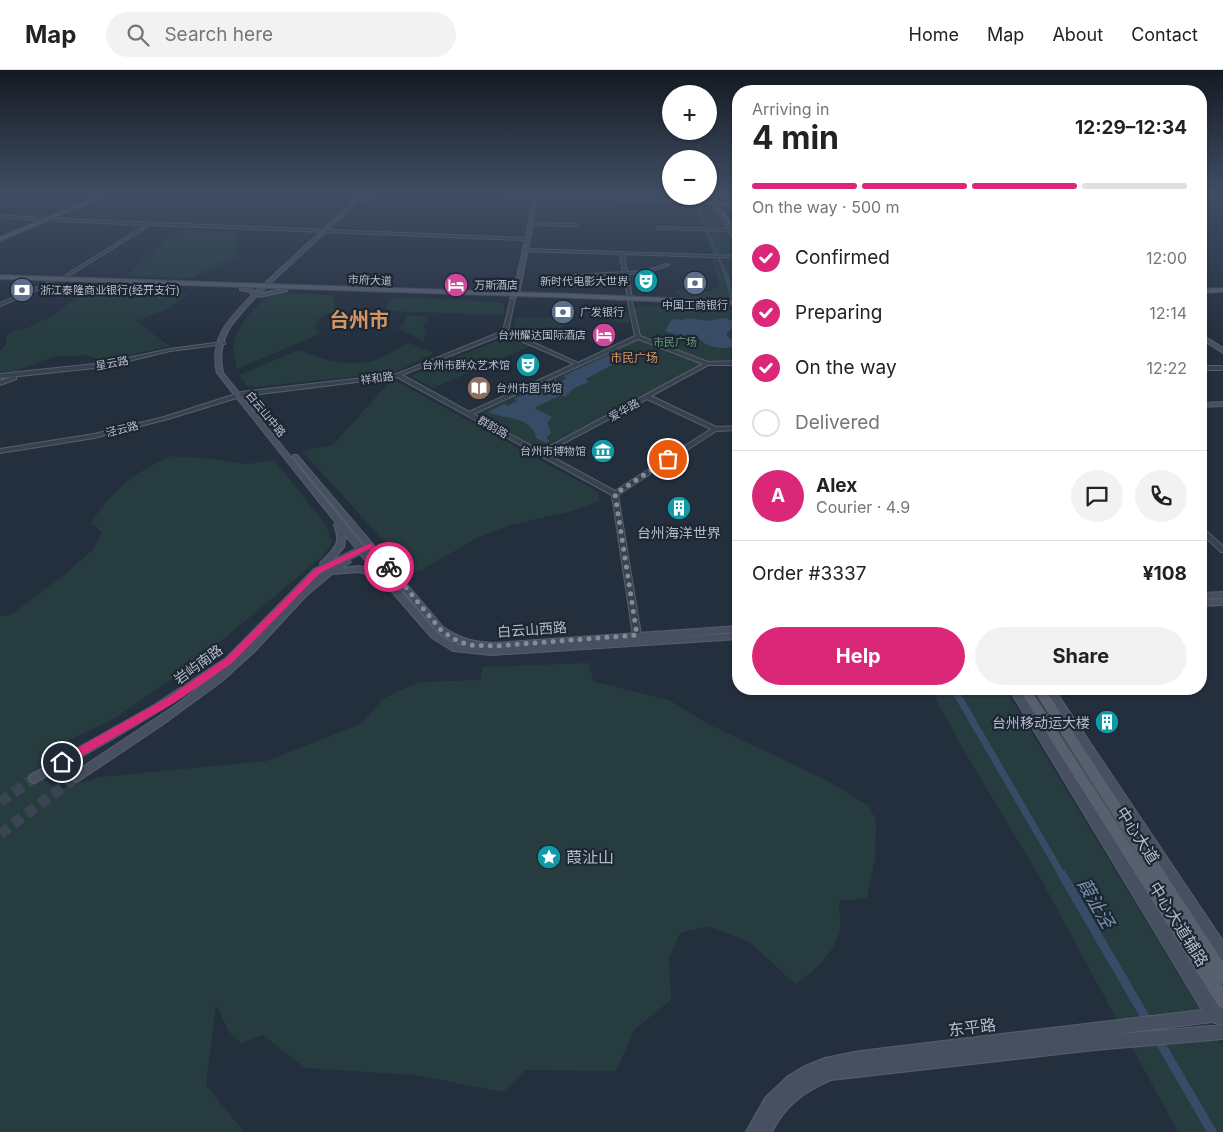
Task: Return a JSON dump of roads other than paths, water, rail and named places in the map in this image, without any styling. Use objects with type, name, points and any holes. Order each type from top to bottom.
[{"type":"main road","points":[[262,291],[271,280],[316,242]]},
{"type":"main road","points":[[262,291],[279,278],[317,242]]},
{"type":"main road","points":[[524,250],[525,242]]},
{"type":"main road","points":[[514,296],[526,242]]},
{"type":"main road","name":"市府大道","points":[[0,277],[242,287],[262,291],[286,289],[732,305]]},
{"type":"main road","points":[[279,278],[280,284],[286,289]]},
{"type":"main road","points":[[242,287],[271,280]]},
{"type":"main road","name":"市府大道","points":[[0,281],[242,287]]},
{"type":"main road","points":[[1207,290],[1223,289]]},
{"type":"main road","name":"白云山中路","points":[[262,291],[230,321],[223,331],[218,364],[220,373],[373,548]]},
{"type":"main road","points":[[1207,339],[1223,349]]},
{"type":"main road","name":"白云山中路","points":[[240,395],[363,552]]},
{"type":"main road","points":[[1207,405],[1223,404]]},
{"type":"main road","points":[[317,571],[342,543],[342,533],[329,507]]},
{"type":"main road","points":[[363,552],[373,548]]},
{"type":"main road","name":"白云山西路","points":[[373,548],[440,629],[452,638],[468,645],[495,646],[732,629]]},
{"type":"main road","name":"白云山西路","points":[[363,552],[435,636],[453,648],[491,652],[732,636]]},
{"type":"main road","name":"岩屿南路","points":[[34,778],[170,700],[229,660],[317,571],[363,552]]},
{"type":"main road","name":"岩屿南路","points":[[76,777],[192,700],[240,660],[317,581],[363,552]]},
{"type":"main road","points":[[328,573],[359,569],[386,577]]},
{"type":"main road","points":[[1207,596],[1223,595]]},
{"type":"main road","points":[[1207,603],[1223,602]]},
{"type":"main road","name":"中心大道辅路","points":[[1018,695],[1220,1017]]},
{"type":"main road","name":"中心大道","points":[[1028,695],[1223,1001]]},
{"type":"main road","name":"中心大道","points":[[1044,695],[1223,976]]},
{"type":"main road","name":"中心大道辅路","points":[[1052,695],[1223,952]]},
{"type":"main road","name":"东平路","points":[[754,1132],[770,1103],[793,1081],[825,1065],[860,1058],[1140,1024],[1220,1017]]},
{"type":"main road","name":"东平路","points":[[764,1132],[776,1108],[794,1092],[808,1082],[831,1073],[1017,1051],[1223,1032]]},
{"type":"street","points":[[62,279],[121,242]]},
{"type":"street","points":[[524,250],[732,257]]},
{"type":"street","points":[[622,254],[638,336]]},
{"type":"street","points":[[575,276],[645,272],[667,265]]},
{"type":"street","points":[[0,305],[51,283]]},
{"type":"street","points":[[514,296],[505,332],[577,364]]},
{"type":"street","name":"祥和路","points":[[240,395],[398,375],[505,332]]},
{"type":"street","points":[[469,414],[638,336],[707,364],[732,363]]},
{"type":"street","name":"星云路","points":[[0,376],[104,365],[165,351],[221,344]]},
{"type":"street","name":"爱华路","points":[[540,454],[707,364]]},
{"type":"street","points":[[1207,368],[1223,368]]},
{"type":"street","points":[[0,384],[27,373]]},
{"type":"street","name":"群韵路","points":[[398,375],[615,494]]},
{"type":"street","name":"泾云路","points":[[0,451],[94,436],[166,418],[240,395]]},
{"type":"street","points":[[648,397],[715,429],[732,428]]},
{"type":"street","points":[[637,635],[615,494],[715,429]]},
{"type":"street","points":[[1207,535],[1223,550]]},
{"type":"water","points":[[690,318],[706,321],[726,318],[732,320],[732,329],[727,332],[727,336],[732,340],[732,347],[710,346],[697,337],[665,331],[672,319],[683,320]]},
{"type":"water","points":[[612,353],[615,361],[612,365],[586,379],[589,382],[574,388],[565,397],[561,395],[534,408],[552,417],[547,423],[551,433],[546,438],[550,441],[546,443],[536,438],[529,425],[516,419],[488,412],[504,404],[508,406],[517,401],[514,399],[555,380],[560,382],[567,378],[563,376]]},
{"type":"waterway","name":"葭沚泾","points":[[712,242],[726,275]]},
{"type":"waterway","name":"葭沚泾","points":[[726,274],[732,298]]},
{"type":"waterway","name":"葭沚泾","points":[[957,695],[1062,875]]},
{"type":"waterway","name":"葭沚泾","points":[[1062,874],[1212,1132]]},
{"type":"tunnel","points":[[0,834],[76,777]]},
{"type":"tunnel","points":[[0,802],[34,778]]},
{"type":"place","name":"新时代电影大世界","points":[[646,281]]},
{"type":"place","name":"中国工商银行","points":[[695,283]]},
{"type":"place","name":"万斯酒店","points":[[456,285]]},
{"type":"place","name":"浙江泰隆商业银行(经开支行)","points":[[22,290]]},
{"type":"place","name":"广发银行","points":[[563,312]]},
{"type":"place","name":"台州耀达国际酒店","points":[[604,335]]},
{"type":"place","name":"台州市群众艺术馆","points":[[528,365]]},
{"type":"place","name":"台州市图书馆","points":[[479,388]]},
{"type":"place","name":"台州市博物馆","points":[[603,451]]},
{"type":"place","name":"台州海洋世界","points":[[679,508]]},
{"type":"place","name":"台州移动运大楼","points":[[1107,722]]},
{"type":"place","name":"葭沚山","points":[[549,857]]},
{"type":"district","name":"台州市","points":[[359,320]]},
{"type":"district","name":"市民广场","points":[[634,357]]}]
